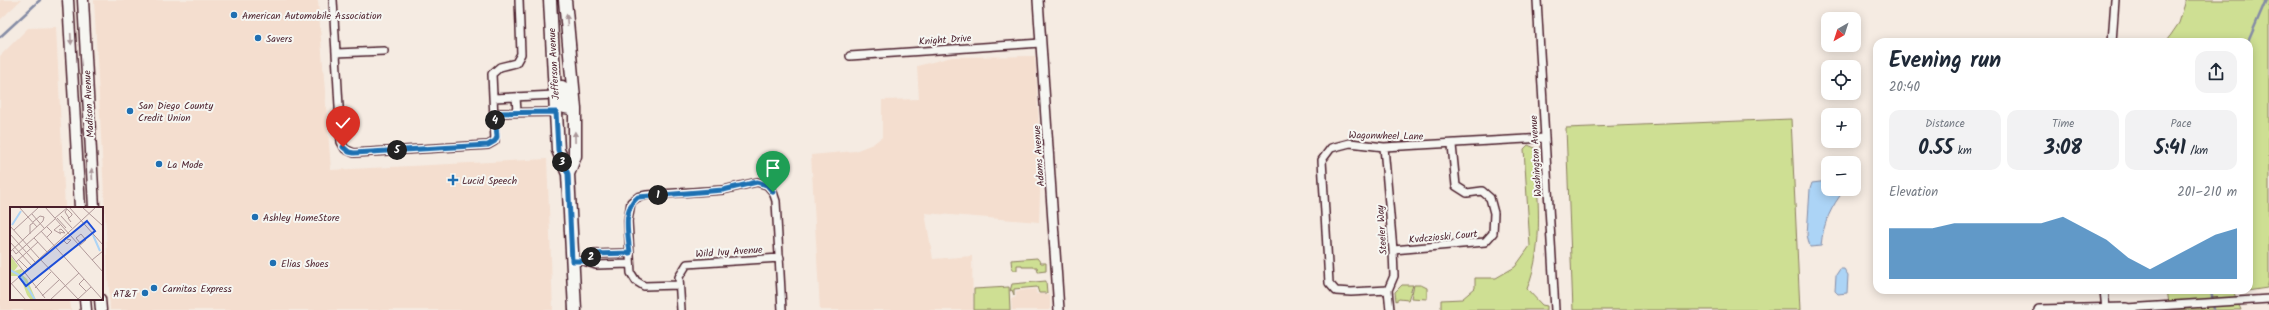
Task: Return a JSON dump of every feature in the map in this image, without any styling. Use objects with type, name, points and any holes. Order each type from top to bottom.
[{"type":"main road","name":"Madison Avenue","points":[[68,0],[80,207]]},
{"type":"main road","name":"Madison Avenue","points":[[83,0],[94,207]]},
{"type":"main road","name":"Jefferson Avenue","points":[[550,0],[558,150],[568,174],[578,261],[575,310]]},
{"type":"main road","name":"Jefferson Avenue","points":[[565,0],[575,109],[575,156],[568,174]]},
{"type":"main road","points":[[553,58],[562,74],[565,106],[575,109]]},
{"type":"main road","points":[[85,300],[86,310]]},
{"type":"main road","points":[[100,300],[101,310]]},
{"type":"street","points":[[333,0],[341,142],[349,152],[488,145],[495,141],[497,137],[494,72],[500,67],[516,63],[521,54],[519,0]]},
{"type":"street","name":"Adams Avenue","points":[[1038,0],[1059,310]]},
{"type":"street","name":"Washington Avenue","points":[[1537,0],[1555,310]]},
{"type":"street","points":[[2112,38],[2115,0]]},
{"type":"street","name":"Knight Drive","points":[[850,56],[1041,43]]},
{"type":"street","points":[[336,52],[384,51]]},
{"type":"street","points":[[494,98],[555,95]]},
{"type":"street","points":[[516,97],[517,112]]},
{"type":"street","points":[[495,113],[556,112]]},
{"type":"street","name":"Wagonwheel Lane","points":[[1388,290],[1351,292],[1336,291],[1329,283],[1322,160],[1331,148],[1350,143],[1384,147],[1452,145],[1544,138]]},
{"type":"street","name":"Kvdczioski Court","points":[[1393,250],[1485,242],[1493,233],[1494,213],[1490,198],[1482,191],[1467,193],[1456,186],[1452,145]]},
{"type":"street","name":"Steeler Way","points":[[1384,147],[1394,276],[1388,290],[1390,310]]},
{"type":"street","points":[[681,310],[679,285],[644,286],[636,281],[631,273],[628,221],[632,202],[638,197],[647,195],[715,191],[757,182],[767,185],[776,201],[782,310]]},
{"type":"street","points":[[578,261],[594,254],[630,253]]},
{"type":"street","name":"Wild Ivy Avenue","points":[[679,285],[679,277],[682,269],[687,264],[697,262],[780,258]]},
{"type":"street","points":[[578,261],[596,265],[630,264]]},
{"type":"street","points":[[2104,294],[2106,308]]},
{"type":"street","points":[[2039,310],[2126,308],[2269,299]]},
{"type":"shaded area","points":[[0,0],[21,0],[0,20]]},
{"type":"shaded area","points":[[94,0],[318,0],[331,170],[547,159],[553,310],[110,310]]},
{"type":"shaded area","points":[[56,27],[65,207],[10,207],[10,300],[70,300],[71,310],[0,310],[0,56],[28,28]]},
{"type":"shaded area","points":[[1035,56],[1041,163],[1039,222],[925,213],[933,259],[972,256],[973,310],[820,310],[811,155],[855,151],[873,144],[882,137],[882,100],[919,99],[917,66],[952,57]]},
{"type":"shaded area","points":[[1035,289],[1037,294],[1050,294],[1050,310],[1012,310],[1011,298],[1016,297],[1016,291]]},
{"type":"green space","points":[[2186,0],[2269,0],[2269,281],[2267,288],[2253,290],[2253,38],[2169,38],[2179,23]]},
{"type":"green space","points":[[1791,119],[1800,310],[1573,310],[1566,128]]},
{"type":"green space","points":[[1528,145],[1535,148],[1538,201],[1538,237],[1533,272],[1527,289],[1542,305],[1547,306],[1547,310],[1441,310],[1441,300],[1462,299],[1475,288],[1475,278],[1496,278],[1515,267],[1530,246],[1524,149]]},
{"type":"green space","points":[[1037,258],[1041,263],[1046,263],[1046,271],[1038,272],[1037,267],[1022,267],[1022,265],[1017,265],[1017,270],[1012,270],[1011,260]]},
{"type":"green space","points":[[1046,281],[1047,293],[1039,293],[1037,287],[1014,289],[1014,295],[1012,290],[1010,291],[1012,284]]},
{"type":"green space","points":[[1402,285],[1413,285],[1408,300],[1399,299],[1396,301],[1395,292]]},
{"type":"green space","points":[[1414,285],[1421,285],[1427,288],[1427,299],[1411,298]]},
{"type":"green space","points":[[1009,287],[1010,310],[974,310],[974,289]]},
{"type":"green space","points":[[2168,294],[2234,294],[2241,310],[2170,310]]},
{"type":"water","points":[[1821,182],[1821,196],[1840,196],[1828,216],[1821,246],[1810,247],[1807,235],[1810,189],[1812,183]]},
{"type":"water","points":[[1840,269],[1844,269],[1848,275],[1847,293],[1838,294],[1835,291],[1836,275]]},
{"type":"waterway","points":[[0,37],[40,0]]},
{"type":"waterway","points":[[2250,38],[2266,0]]},
{"type":"waterway","points":[[2212,294],[2214,310]]},
{"type":"place","name":"American Automobile Association","points":[[234,15]]},
{"type":"place","name":"Savers","points":[[258,38]]},
{"type":"place","name":"San Diego County Credit Union","points":[[130,111]]},
{"type":"place","name":"La Mode","points":[[159,164]]},
{"type":"place","name":"Lucid Speech","points":[[453,180]]},
{"type":"place","name":"Ashley HomeStore","points":[[255,217]]},
{"type":"place","name":"Elias Shoes","points":[[273,263]]},
{"type":"place","name":"Carnitas Express","points":[[154,288]]},
{"type":"place","name":"AT&T","points":[[145,293]]},
{"type":"route","points":[[343,147],[345,150],[354,153],[488,145],[492,144],[497,137],[495,113],[556,112],[558,150],[568,174],[572,261],[584,261],[594,254],[630,253],[628,211],[632,202],[638,197],[647,195],[700,193],[740,187],[757,182],[767,185],[773,192]]}]
